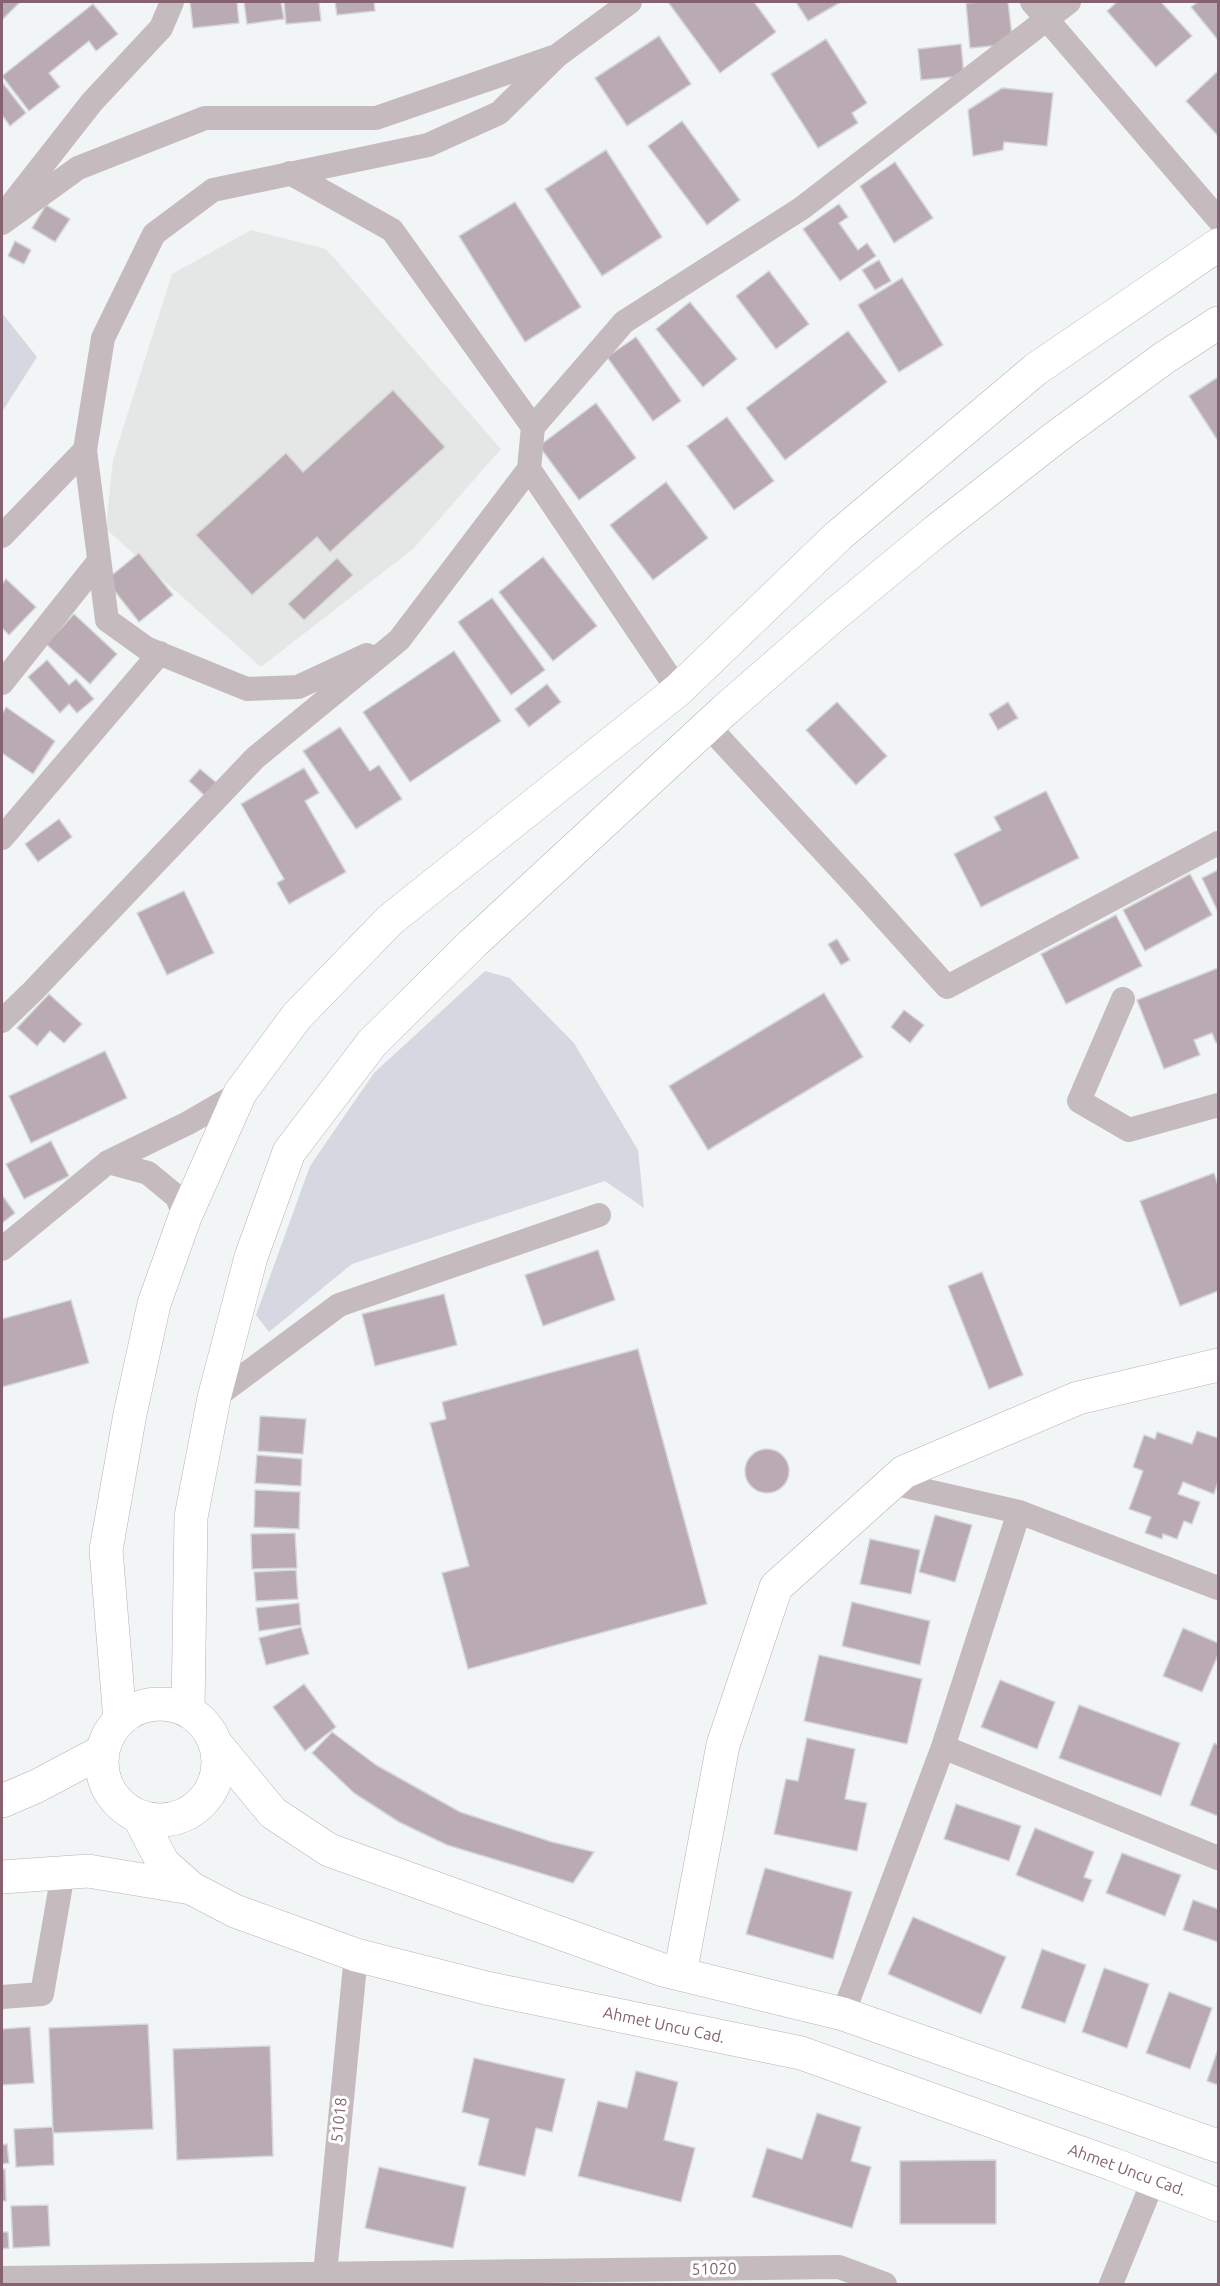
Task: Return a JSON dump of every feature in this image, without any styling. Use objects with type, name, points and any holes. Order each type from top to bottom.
[{"type":"main road","points":[[120,1720],[106,1550],[130,1414],[154,1304],[185,1217],[240,1093],[297,1016],[390,920],[678,690],[838,536],[1036,369],[1218,245]]},
{"type":"main road","points":[[188,1711],[191,1517],[214,1398],[251,1257],[289,1152],[372,1043],[472,944],[708,726],[833,616],[936,531],[1128,384],[1218,323]]},
{"type":"main road","points":[[680,1974],[723,1745],[776,1587],[904,1472],[1078,1398],[1218,1365]]},
{"type":"main road","points":[[216,1744],[218,1773],[202,1802],[186,1814],[163,1821],[139,1817],[127,1810],[112,1796],[102,1771],[103,1751],[108,1736],[120,1720],[136,1709],[155,1704],[169,1705],[188,1711],[206,1726],[216,1744],[273,1813],[329,1850],[663,1970],[843,2014],[1218,2146]]},
{"type":"main road","points":[[2,1801],[37,1786],[103,1751]]},
{"type":"main road","name":"Ahmet Uncu Cad.","points":[[139,1817],[163,1863],[191,1888],[235,1911],[356,1955],[486,1988],[801,2054],[1154,2179],[1218,2205]]},
{"type":"main road","points":[[2,1876],[88,1871],[191,1888]]},
{"type":"street","points":[[2,218],[92,102],[161,28],[172,2]]},
{"type":"street","points":[[399,640],[298,687],[247,689],[146,648],[107,620],[85,450],[103,338],[154,234],[213,190],[428,145],[499,113],[558,55],[630,2]]},
{"type":"street","points":[[1032,2],[1218,219]]},
{"type":"street","points":[[2,1021],[255,758],[399,640],[529,469],[533,427],[624,322],[802,208],[1069,2]]},
{"type":"street","points":[[2,222],[78,168],[205,118],[375,118],[558,55]]},
{"type":"street","points":[[290,173],[392,230],[533,427]]},
{"type":"street","points":[[2,536],[85,450]]},
{"type":"street","points":[[529,469],[678,690]]},
{"type":"street","points":[[2,683],[99,561]]},
{"type":"street","points":[[2,838],[160,653]]},
{"type":"street","points":[[708,726],[857,886],[947,987],[1218,843]]},
{"type":"street","points":[[1123,999],[1079,1101],[1129,1130],[1218,1106]]},
{"type":"street","points":[[2,1249],[108,1162],[188,1123],[240,1093]]},
{"type":"street","points":[[108,1162],[148,1173],[177,1197],[185,1217]]},
{"type":"street","points":[[214,1398],[339,1305],[599,1215]]},
{"type":"street","points":[[892,1483],[1020,1512],[1218,1588]]},
{"type":"street","points":[[843,2014],[943,1747],[1020,1512]]},
{"type":"street","points":[[943,1747],[1218,1858]]},
{"type":"street","points":[[2,1998],[42,1994],[63,1873]]},
{"type":"street","name":"51018","points":[[324,2280],[356,1955]]},
{"type":"street","points":[[1111,2284],[1154,2179]]},
{"type":"street","name":"51020","points":[[2,2278],[324,2280],[839,2267],[885,2284]]},
{"type":"shaded area","points":[[251,230],[326,249],[501,449],[413,549],[261,667],[106,529],[113,460],[172,274]]},
{"type":"shaded area","points":[[2,313],[37,357],[2,412]]},
{"type":"shaded area","points":[[485,971],[510,978],[574,1043],[638,1150],[644,1208],[605,1181],[352,1264],[269,1332],[256,1315],[310,1166],[374,1073]]},
{"type":"building","points":[[2,2],[20,2],[2,20]]},
{"type":"building","points":[[190,2],[237,2],[239,23],[193,28]]},
{"type":"building","points":[[244,2],[281,2],[284,19],[247,24]]},
{"type":"building","points":[[284,2],[319,2],[321,21],[286,24]]},
{"type":"building","points":[[335,2],[374,2],[375,11],[337,15]]},
{"type":"building","points":[[668,2],[754,2],[776,32],[720,73]]},
{"type":"building","points":[[796,2],[841,2],[808,21]]},
{"type":"building","points":[[1008,2],[1013,44],[970,48],[966,3]]},
{"type":"building","points":[[1117,2],[1161,2],[1192,36],[1156,67],[1107,11]]},
{"type":"building","points":[[1198,2],[1218,2],[1218,40],[1191,7]]},
{"type":"building","points":[[93,4],[118,34],[96,51],[89,41],[49,73],[60,87],[29,111],[2,76]]},
{"type":"building","points":[[659,36],[691,84],[627,126],[595,78]]},
{"type":"building","points":[[826,39],[867,103],[852,113],[858,123],[818,148],[771,74]]},
{"type":"building","points":[[961,44],[964,76],[921,80],[918,49]]},
{"type":"building","points":[[1218,71],[1218,136],[1186,101]]},
{"type":"building","points":[[2,82],[26,113],[10,126],[2,115]]},
{"type":"building","points":[[1002,88],[1053,93],[1047,146],[1004,142],[1003,150],[973,156],[968,110]]},
{"type":"building","points":[[682,121],[740,200],[707,225],[648,146]]},
{"type":"building","points":[[606,150],[662,237],[602,276],[545,189]]},
{"type":"building","points":[[895,162],[933,218],[894,243],[860,186]]},
{"type":"building","points":[[515,202],[581,307],[525,342],[459,236]]},
{"type":"building","points":[[839,204],[848,217],[839,223],[858,250],[867,243],[876,256],[840,281],[803,229]]},
{"type":"building","points":[[46,205],[70,219],[55,242],[32,228]]},
{"type":"building","points":[[15,241],[31,250],[24,264],[8,256]]},
{"type":"building","points":[[879,260],[891,281],[875,290],[862,270]]},
{"type":"building","points":[[769,271],[809,324],[776,349],[736,296]]},
{"type":"building","points":[[902,278],[943,345],[899,372],[858,305]]},
{"type":"building","points":[[690,302],[737,359],[703,387],[656,329]]},
{"type":"building","points":[[848,331],[887,382],[785,460],[746,408]]},
{"type":"building","points":[[636,337],[681,401],[653,421],[607,357]]},
{"type":"building","points":[[1218,377],[1218,441],[1189,396]]},
{"type":"building","points":[[393,390],[445,447],[330,552],[317,537],[252,595],[196,535],[286,453],[303,472]]},
{"type":"building","points":[[596,403],[636,458],[579,500],[539,446]]},
{"type":"building","points":[[727,417],[774,481],[734,510],[687,446]]},
{"type":"building","points":[[666,482],[708,538],[653,580],[610,525]]},
{"type":"building","points":[[139,553],[173,595],[139,622],[106,580]]},
{"type":"building","points":[[543,557],[597,626],[553,661],[499,592]]},
{"type":"building","points":[[337,558],[353,575],[304,620],[288,604]]},
{"type":"building","points":[[6,579],[36,607],[9,635],[2,628],[2,584]]},
{"type":"building","points":[[492,598],[545,670],[511,695],[458,622]]},
{"type":"building","points":[[74,614],[117,654],[90,684],[46,644]]},
{"type":"building","points":[[454,651],[501,721],[410,782],[363,712]]},
{"type":"building","points":[[47,660],[69,685],[76,679],[94,699],[77,713],[69,704],[60,713],[28,677]]},
{"type":"building","points":[[547,684],[561,702],[529,727],[515,709]]},
{"type":"building","points":[[837,702],[887,756],[856,785],[806,730]]},
{"type":"building","points":[[1008,702],[1018,718],[998,730],[989,714]]},
{"type":"building","points":[[6,707],[55,741],[33,774],[2,753],[2,714]]},
{"type":"building","points":[[340,727],[370,771],[379,765],[402,799],[356,829],[303,751]]},
{"type":"building","points":[[304,768],[319,793],[305,801],[346,872],[289,904],[277,883],[284,879],[241,804]]},
{"type":"building","points":[[200,769],[218,784],[206,797],[189,781]]},
{"type":"building","points":[[1046,791],[1079,858],[981,907],[954,854],[1001,830],[994,817]]},
{"type":"building","points":[[59,819],[72,837],[38,862],[25,844]]},
{"type":"building","points":[[1218,870],[1218,912],[1202,878]]},
{"type":"building","points":[[1190,874],[1212,915],[1145,951],[1123,910]]},
{"type":"building","points":[[184,891],[214,953],[167,975],[137,913]]},
{"type":"building","points":[[1116,915],[1142,966],[1066,1004],[1041,954]]},
{"type":"building","points":[[837,939],[850,960],[841,965],[828,944]]},
{"type":"building","points":[[1218,968],[1218,1043],[1212,1033],[1194,1040],[1200,1055],[1164,1069],[1137,1000]]},
{"type":"building","points":[[824,993],[863,1057],[708,1150],[669,1086]]},
{"type":"building","points":[[49,994],[82,1024],[64,1043],[50,1031],[37,1046],[17,1028]]},
{"type":"building","points":[[904,1010],[924,1025],[910,1043],[891,1027]]},
{"type":"building","points":[[105,1051],[127,1098],[31,1143],[9,1096]]},
{"type":"building","points":[[51,1141],[69,1176],[24,1199],[6,1164]]},
{"type":"building","points":[[1214,1173],[1218,1185],[1218,1291],[1180,1306],[1140,1201]]},
{"type":"building","points":[[2,1195],[15,1213],[2,1223]]},
{"type":"building","points":[[598,1250],[615,1300],[543,1326],[525,1275]]},
{"type":"building","points":[[982,1272],[1023,1375],[989,1389],[948,1286]]},
{"type":"building","points":[[444,1294],[457,1345],[375,1366],[362,1314]]},
{"type":"building","points":[[71,1300],[89,1363],[2,1387],[2,1319]]},
{"type":"building","points":[[638,1349],[707,1604],[468,1669],[442,1573],[469,1566],[430,1423],[446,1419],[442,1402]]},
{"type":"building","points":[[260,1416],[306,1419],[303,1454],[258,1451]]},
{"type":"building","points":[[1197,1431],[1218,1438],[1218,1482],[1214,1494],[1183,1482],[1178,1494],[1200,1502],[1192,1524],[1184,1521],[1177,1539],[1163,1534],[1162,1539],[1145,1533],[1151,1517],[1129,1509],[1143,1471],[1133,1467],[1144,1435],[1155,1439],[1157,1432],[1192,1444]]},
{"type":"building","points":[[767,1449],[782,1456],[789,1471],[782,1486],[767,1493],[752,1486],[745,1471],[752,1456]]},
{"type":"building","points":[[257,1455],[302,1459],[301,1486],[255,1483]]},
{"type":"building","points":[[255,1490],[300,1492],[299,1529],[254,1527]]},
{"type":"building","points":[[935,1515],[972,1525],[955,1582],[919,1572]]},
{"type":"building","points":[[295,1533],[297,1568],[252,1569],[251,1534]]},
{"type":"building","points":[[870,1539],[920,1550],[911,1594],[860,1584]]},
{"type":"building","points":[[296,1570],[298,1599],[256,1601],[254,1572]]},
{"type":"building","points":[[852,1602],[930,1621],[920,1665],[842,1646]]},
{"type":"building","points":[[299,1603],[301,1625],[259,1631],[256,1608]]},
{"type":"building","points":[[301,1627],[309,1654],[266,1665],[259,1638]]},
{"type":"building","points":[[1183,1628],[1218,1643],[1218,1655],[1202,1692],[1163,1676]]},
{"type":"building","points":[[819,1655],[922,1679],[907,1744],[804,1721]]},
{"type":"building","points":[[1000,1680],[1055,1702],[1037,1749],[981,1727]]},
{"type":"building","points":[[304,1684],[336,1727],[305,1751],[273,1707]]},
{"type":"building","points":[[1079,1705],[1180,1743],[1161,1796],[1059,1758]]},
{"type":"building","points":[[332,1732],[376,1765],[460,1812],[552,1842],[594,1852],[573,1883],[447,1845],[399,1822],[354,1793],[312,1753]]},
{"type":"building","points":[[807,1738],[855,1749],[845,1799],[867,1803],[857,1851],[774,1834],[786,1779],[798,1781]]},
{"type":"building","points":[[1214,1743],[1218,1745],[1218,1816],[1190,1805]]},
{"type":"building","points":[[956,1804],[1021,1826],[1009,1861],[944,1839]]},
{"type":"building","points":[[1035,1828],[1094,1852],[1084,1877],[1092,1880],[1083,1902],[1016,1875]]},
{"type":"building","points":[[1122,1853],[1181,1875],[1165,1916],[1106,1893]]},
{"type":"building","points":[[765,1868],[852,1892],[833,1959],[746,1934]]},
{"type":"building","points":[[1193,1900],[1218,1909],[1218,1942],[1183,1930]]},
{"type":"building","points":[[913,1917],[1006,1957],[981,2014],[888,1974]]},
{"type":"building","points":[[1042,1949],[1086,1965],[1065,2023],[1021,2008]]},
{"type":"building","points":[[1104,1968],[1149,1984],[1127,2048],[1082,2032]]},
{"type":"building","points":[[1169,1992],[1212,2008],[1190,2069],[1146,2053]]},
{"type":"building","points":[[148,2024],[153,2129],[53,2133],[49,2028]]},
{"type":"building","points":[[30,2027],[34,2083],[2,2085],[2,2029]]},
{"type":"building","points":[[270,2046],[273,2156],[177,2160],[173,2049]]},
{"type":"building","points":[[1218,2049],[1218,2085],[1207,2081]]},
{"type":"building","points":[[474,2058],[565,2079],[552,2132],[536,2128],[525,2176],[478,2165],[489,2119],[462,2112]]},
{"type":"building","points":[[636,2071],[678,2082],[664,2140],[695,2148],[681,2202],[578,2176],[598,2101],[627,2108]]},
{"type":"building","points":[[817,2113],[861,2127],[851,2161],[871,2167],[852,2228],[752,2197],[767,2148],[802,2159]]},
{"type":"building","points":[[53,2127],[54,2165],[16,2167],[14,2129]]},
{"type":"building","points":[[7,2144],[9,2163],[2,2164],[2,2145]]},
{"type":"building","points":[[996,2160],[996,2224],[900,2224],[900,2161]]},
{"type":"building","points":[[379,2167],[466,2187],[453,2248],[365,2228]]},
{"type":"building","points":[[2,2169],[5,2169],[6,2201],[2,2201]]},
{"type":"building","points":[[48,2205],[50,2246],[13,2248],[11,2206]]},
{"type":"building","points":[[2,2232],[8,2232],[9,2248],[2,2249]]}]
